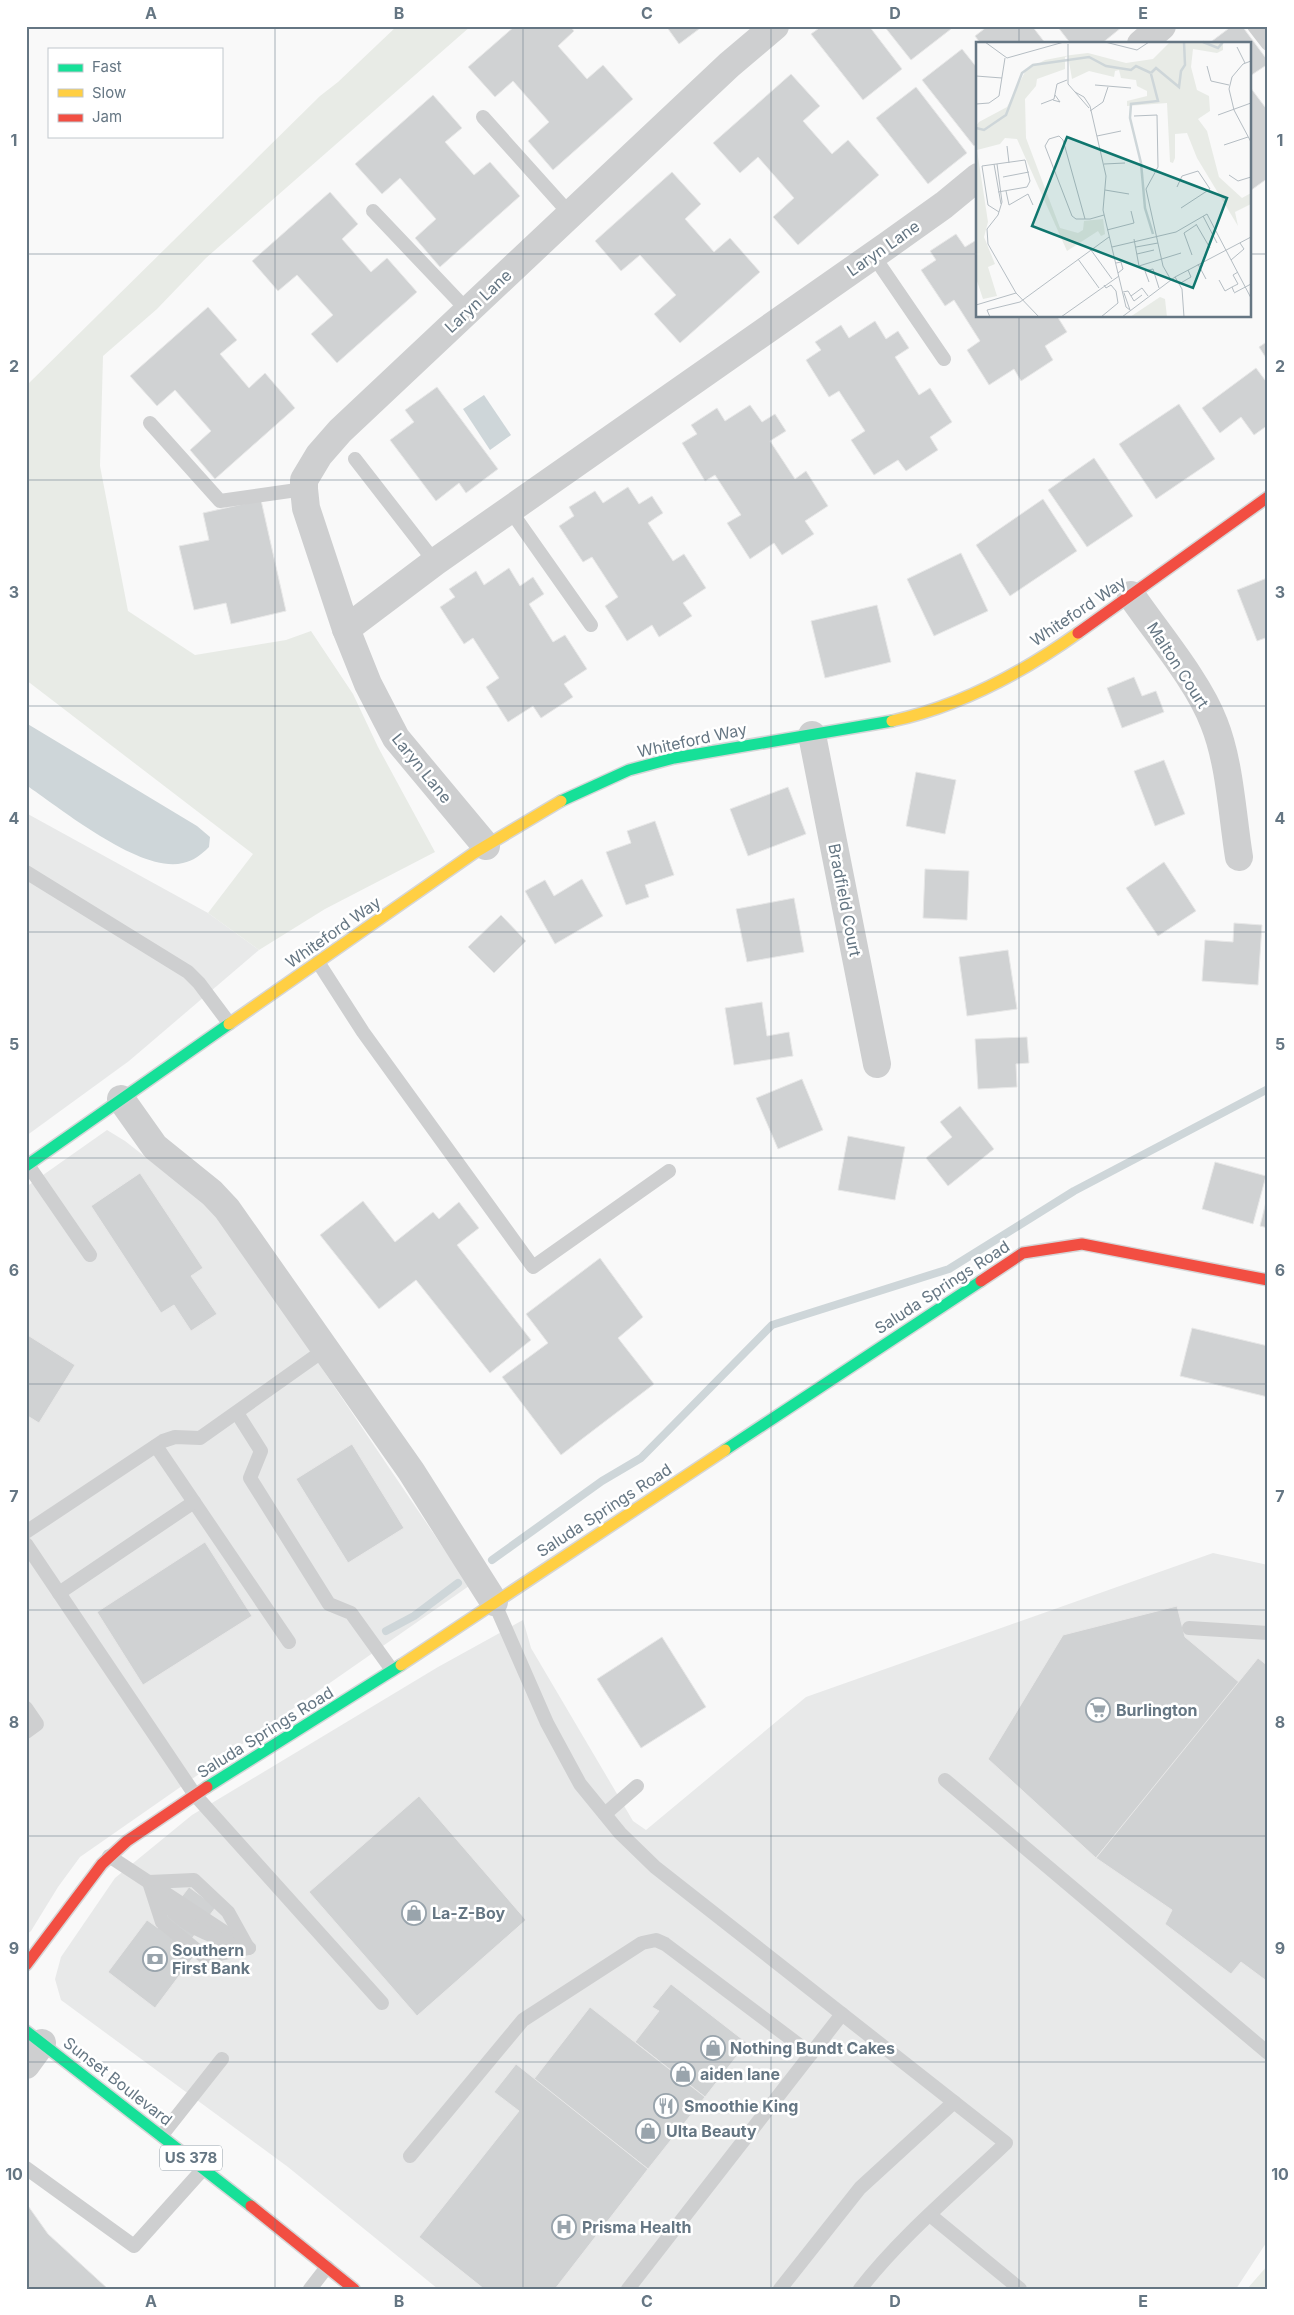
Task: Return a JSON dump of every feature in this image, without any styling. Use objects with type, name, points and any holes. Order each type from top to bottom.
[{"type":"street","name":"Laryn Lane","points":[[486,846],[396,738],[368,684],[346,628],[306,508],[304,480],[319,455],[340,431],[729,65],[775,26]]},
{"type":"street","points":[[1143,42],[1162,26]]},
{"type":"street","name":"Laryn Lane","points":[[346,628],[435,562],[944,205],[976,179]]},
{"type":"street","name":"Whiteford Way","points":[[27,1166],[229,1022],[543,809],[631,769],[697,752],[886,723],[951,704],[992,685],[1037,659],[1131,595],[1268,497]]},
{"type":"street","name":"Malton Court","points":[[1131,595],[1201,696],[1214,722],[1222,746],[1239,857]]},
{"type":"street","name":"Bradfield Court","points":[[812,735],[877,1064]]},
{"type":"street","points":[[122,1100],[155,1147],[212,1193],[227,1209],[327,1348],[411,1471],[494,1602]]},
{"type":"street","name":"Saluda Springs Road","points":[[26,1965],[109,1856],[127,1841],[195,1795],[392,1670],[1023,1253],[1082,1244],[1268,1280]]},
{"type":"street","points":[[26,2066],[34,2037]]},
{"type":"street","name":"Sunset Boulevard","points":[[34,2037],[204,2168],[354,2289]]},
{"type":"lane","points":[[1254,26],[1268,44]]},
{"type":"lane","points":[[483,117],[570,214]]},
{"type":"lane","points":[[373,212],[468,311]]},
{"type":"lane","points":[[873,255],[944,359]]},
{"type":"lane","points":[[150,424],[220,501],[304,489]]},
{"type":"lane","points":[[356,458],[435,562]]},
{"type":"lane","points":[[510,510],[591,625]]},
{"type":"lane","points":[[26,872],[188,972],[199,983],[229,1022]]},
{"type":"lane","points":[[318,962],[363,1032],[533,1267],[670,1171]]},
{"type":"lane","points":[[27,1166],[90,1255]]},
{"type":"lane","points":[[26,1532],[156,1446],[175,1437],[200,1438],[327,1348]]},
{"type":"lane","points":[[237,1413],[261,1451],[250,1478],[329,1604],[351,1613],[392,1670]]},
{"type":"lane","points":[[156,1446],[290,1642]]},
{"type":"lane","points":[[59,1593],[194,1502]]},
{"type":"lane","points":[[26,1544],[195,1795],[382,2003]]},
{"type":"lane","points":[[494,1602],[547,1724],[561,1751],[580,1784],[620,1833],[655,1866],[1006,2143],[930,2215],[873,2272],[860,2289]]},
{"type":"lane","points":[[1189,1628],[1268,1633]]},
{"type":"lane","points":[[26,1708],[37,1724],[26,1732]]},
{"type":"lane","points":[[945,1780],[1268,2053]]},
{"type":"lane","points":[[605,1814],[637,1786]]},
{"type":"lane","points":[[109,1856],[249,1948]]},
{"type":"lane","points":[[149,1882],[194,1880],[228,1912],[249,1948]]},
{"type":"lane","points":[[149,1882],[162,1922],[205,1957],[249,1948]]},
{"type":"lane","points":[[410,2156],[523,2020],[642,1943],[656,1940],[665,1944],[811,2054]]},
{"type":"lane","points":[[628,2289],[842,2014]]},
{"type":"lane","points":[[162,2135],[222,2059]]},
{"type":"lane","points":[[780,2289],[860,2188],[954,2102]]},
{"type":"lane","points":[[26,2168],[134,2246],[204,2168]]},
{"type":"lane","points":[[930,2215],[1020,2289]]},
{"type":"lane","points":[[310,2289],[327,2267]]},
{"type":"shaded area","points":[[397,26],[471,26],[206,258],[157,309],[103,356],[100,466],[128,611],[195,655],[286,640],[311,631],[353,694],[378,747],[435,852],[325,909],[259,950],[208,913],[253,854],[26,680],[26,386],[320,96],[338,82]]},
{"type":"shaded area","points":[[484,395],[511,435],[490,450],[463,409]]},
{"type":"shaded area","points":[[26,723],[197,826],[210,837],[209,847],[190,861],[166,864],[146,859],[124,849],[80,823],[26,785]]},
{"type":"shaded area","points":[[26,813],[208,913],[259,950],[129,1061],[26,1136]]},
{"type":"shaded area","points":[[107,1130],[125,1141],[217,1213],[469,1586],[80,1857],[58,1887],[31,1931],[26,1935],[26,1187]]},
{"type":"shaded area","points":[[1213,1553],[1268,1565],[1268,2240],[1236,2289],[438,2289],[288,2167],[61,2000],[55,1979],[61,1957],[115,1878],[192,1815],[438,1667],[523,1620],[531,1648],[633,1821],[646,1830],[806,1697]]},
{"type":"shaded area","points":[[1268,2265],[1268,2289],[1247,2289]]},
{"type":"building","points":[[515,26],[570,26],[574,31],[558,46],[587,79],[603,65],[633,99],[553,170],[528,141],[549,122],[513,81],[495,97],[468,67]]},
{"type":"building","points":[[666,26],[703,26],[679,44]]},
{"type":"building","points":[[822,26],[869,26],[902,69],[863,100],[811,34]]},
{"type":"building","points":[[884,26],[949,26],[951,29],[911,60]]},
{"type":"building","points":[[988,26],[1032,26],[1044,42],[980,42],[975,36]]},
{"type":"building","points":[[1057,26],[1122,27],[1103,42],[1069,42]]},
{"type":"building","points":[[1232,26],[1242,26],[1268,61],[1268,64],[1252,75],[1252,42],[1211,42]]},
{"type":"building","points":[[962,49],[976,66],[976,145],[974,146],[922,80]]},
{"type":"building","points":[[791,74],[820,106],[803,121],[832,154],[848,140],[879,175],[798,245],[773,217],[794,198],[758,157],[740,173],[713,143]]},
{"type":"building","points":[[916,87],[967,153],[928,184],[876,118]]},
{"type":"building","points":[[1252,90],[1268,111],[1268,178],[1252,190]]},
{"type":"building","points":[[433,95],[462,128],[445,142],[474,175],[490,162],[520,196],[440,267],[415,238],[436,219],[400,178],[382,194],[355,164]]},
{"type":"building","points":[[672,172],[701,204],[685,219],[714,252],[730,238],[760,272],[680,343],[654,314],[676,295],[640,255],[621,271],[595,241]]},
{"type":"building","points":[[330,192],[358,224],[342,239],[371,272],[387,258],[417,292],[337,363],[311,334],[333,315],[297,275],[278,291],[252,261]]},
{"type":"building","points":[[956,234],[965,247],[976,240],[976,318],[1058,318],[1067,332],[1045,346],[1053,360],[1021,381],[1014,369],[989,385],[967,350],[980,341],[954,300],[945,306],[921,270],[936,260],[930,251]]},
{"type":"building","points":[[208,307],[237,340],[220,354],[249,388],[265,373],[295,408],[215,479],[190,450],[211,431],[175,390],[157,406],[130,376]]},
{"type":"building","points":[[875,321],[886,339],[898,331],[909,348],[895,357],[919,395],[930,388],[952,422],[930,437],[938,450],[906,471],[898,460],[874,475],[851,440],[865,431],[839,391],[829,397],[806,360],[821,350],[815,342],[841,325],[849,338]]},
{"type":"building","points":[[1268,341],[1268,361],[1259,347]]},
{"type":"building","points":[[1256,368],[1268,384],[1268,425],[1254,435],[1241,417],[1220,433],[1202,408]]},
{"type":"building","points":[[437,387],[498,469],[466,493],[459,483],[436,501],[390,440],[414,422],[405,410]]},
{"type":"building","points":[[1179,404],[1215,459],[1156,499],[1119,444]]},
{"type":"building","points":[[750,405],[762,422],[775,414],[786,431],[770,441],[795,479],[806,471],[828,506],[805,521],[814,534],[782,555],[774,543],[750,559],[727,523],[741,515],[715,475],[705,481],[682,443],[697,434],[691,425],[717,408],[725,421]]},
{"type":"building","points":[[1094,458],[1133,516],[1087,547],[1048,490]]},
{"type":"building","points":[[628,487],[639,504],[652,496],[663,513],[648,523],[673,561],[684,554],[706,588],[683,603],[692,616],[659,637],[652,625],[627,641],[605,606],[618,597],[592,557],[583,562],[559,526],[574,516],[569,507],[595,491],[603,503]]},
{"type":"building","points":[[1043,499],[1077,551],[1010,596],[976,545]]},
{"type":"building","points":[[261,500],[286,611],[231,624],[226,603],[194,610],[179,546],[209,540],[203,513]]},
{"type":"building","points":[[961,553],[988,611],[934,636],[907,579]]},
{"type":"building","points":[[509,568],[520,586],[533,577],[544,594],[529,604],[553,642],[565,635],[587,669],[564,684],[573,697],[541,718],[533,706],[508,722],[486,687],[499,678],[473,638],[464,644],[440,607],[455,597],[449,589],[476,571],[484,585]]},
{"type":"building","points":[[1267,578],[1268,637],[1257,641],[1237,590]]},
{"type":"building","points":[[877,605],[891,662],[825,678],[811,621]]},
{"type":"building","points":[[1134,677],[1142,696],[1156,691],[1164,712],[1122,728],[1107,688]]},
{"type":"building","points":[[1164,760],[1185,814],[1155,826],[1134,771]]},
{"type":"building","points":[[916,772],[956,780],[945,834],[906,826]]},
{"type":"building","points":[[788,787],[806,834],[748,856],[730,809]]},
{"type":"building","points":[[655,821],[674,875],[645,885],[649,897],[626,905],[606,852],[631,843],[627,831]]},
{"type":"building","points":[[1164,862],[1196,911],[1158,936],[1126,888]]},
{"type":"building","points":[[925,869],[969,871],[967,920],[923,918]]},
{"type":"building","points":[[582,879],[603,916],[555,944],[525,891],[545,880],[554,896]]},
{"type":"building","points":[[794,898],[804,952],[747,962],[736,909]]},
{"type":"building","points":[[501,915],[526,941],[494,973],[468,947]]},
{"type":"building","points":[[1234,923],[1262,925],[1258,985],[1202,981],[1205,940],[1233,942]]},
{"type":"building","points":[[1008,950],[1017,1009],[967,1016],[959,957]]},
{"type":"building","points":[[762,1002],[767,1036],[789,1032],[793,1056],[734,1065],[725,1008]]},
{"type":"building","points":[[1027,1037],[1029,1063],[1016,1064],[1017,1087],[978,1089],[975,1039]]},
{"type":"building","points":[[802,1079],[823,1130],[778,1149],[756,1098]]},
{"type":"building","points":[[960,1106],[994,1149],[948,1186],[926,1158],[952,1137],[940,1122]]},
{"type":"building","points":[[848,1136],[905,1147],[895,1200],[838,1190]]},
{"type":"building","points":[[1215,1162],[1266,1176],[1253,1224],[1202,1209]]},
{"type":"building","points":[[140,1173],[203,1268],[191,1276],[217,1314],[191,1331],[174,1305],[161,1313],[91,1206]]},
{"type":"building","points":[[1268,1194],[1268,1228],[1260,1226]]},
{"type":"building","points":[[363,1201],[395,1242],[433,1212],[439,1219],[459,1202],[479,1228],[457,1245],[531,1340],[490,1373],[416,1280],[379,1309],[320,1235]]},
{"type":"building","points":[[600,1258],[643,1317],[618,1338],[654,1384],[561,1455],[502,1377],[548,1343],[526,1314]]},
{"type":"building","points":[[1192,1328],[1268,1346],[1268,1397],[1180,1376]]},
{"type":"building","points":[[26,1334],[75,1365],[39,1423],[26,1415]]},
{"type":"building","points":[[352,1444],[404,1528],[348,1563],[296,1479]]},
{"type":"building","points":[[205,1542],[252,1616],[143,1685],[97,1612]]},
{"type":"building","points":[[1177,1606],[1185,1637],[1240,1683],[1096,1858],[988,1759],[1063,1635]]},
{"type":"building","points":[[662,1637],[706,1707],[641,1748],[597,1679]]},
{"type":"building","points":[[1258,1658],[1268,1666],[1268,1982],[1241,1962],[1231,1974],[1165,1924],[1172,1910],[1096,1858]]},
{"type":"building","points":[[419,1796],[526,1920],[417,2016],[309,1892]]},
{"type":"building","points":[[189,1887],[216,1907],[184,1949],[194,1956],[155,2008],[108,1972],[147,1920],[158,1928]]},
{"type":"building","points":[[671,1984],[747,2043],[705,2097],[635,2042],[659,2011],[652,2007]]},
{"type":"building","points":[[590,2007],[705,2097],[648,2169],[534,2079]]},
{"type":"building","points":[[516,2064],[648,2169],[555,2289],[484,2289],[419,2237],[519,2111],[494,2092]]},
{"type":"building","points":[[26,2203],[48,2234],[108,2289],[26,2289]]},
{"type":"waterway","points":[[492,1560],[602,1481],[641,1458],[772,1325],[949,1269],[1074,1191],[1268,1089]]},
{"type":"waterway","points":[[386,1631],[414,1616],[458,1583]]},
{"type":"traffic: fast","points":[[561,801],[629,770],[674,758],[892,721]]},
{"type":"traffic: fast","points":[[26,1166],[229,1024]]},
{"type":"traffic: fast","points":[[725,1450],[981,1281]]},
{"type":"traffic: fast","points":[[207,1787],[401,1665]]},
{"type":"traffic: fast","points":[[26,2031],[251,2206]]},
{"type":"traffic: slow","points":[[892,721],[942,707],[990,686],[1035,662],[1078,633]]},
{"type":"traffic: slow","points":[[229,1024],[474,853],[561,801]]},
{"type":"traffic: slow","points":[[401,1665],[725,1450]]},
{"type":"traffic: jam","points":[[1078,633],[1268,497]]},
{"type":"traffic: jam","points":[[981,1281],[1023,1253],[1082,1244],[1268,1280]]},
{"type":"traffic: jam","points":[[26,1965],[102,1864],[127,1841],[207,1787]]},
{"type":"traffic: jam","points":[[251,2206],[354,2289]]},
{"type":"place","name":"Burlington","points":[[1098,1710]]},
{"type":"place","name":"La-Z-Boy","points":[[414,1913]]},
{"type":"place","name":"Southern First Bank","points":[[155,1959]]},
{"type":"place","name":"Nothing Bundt Cakes","points":[[713,2048]]},
{"type":"place","name":"aiden lane","points":[[683,2074]]},
{"type":"place","name":"Smoothie King","points":[[666,2106]]},
{"type":"place","name":"Ulta Beauty","points":[[648,2131]]},
{"type":"place","name":"Prisma Health","points":[[564,2227]]}]
